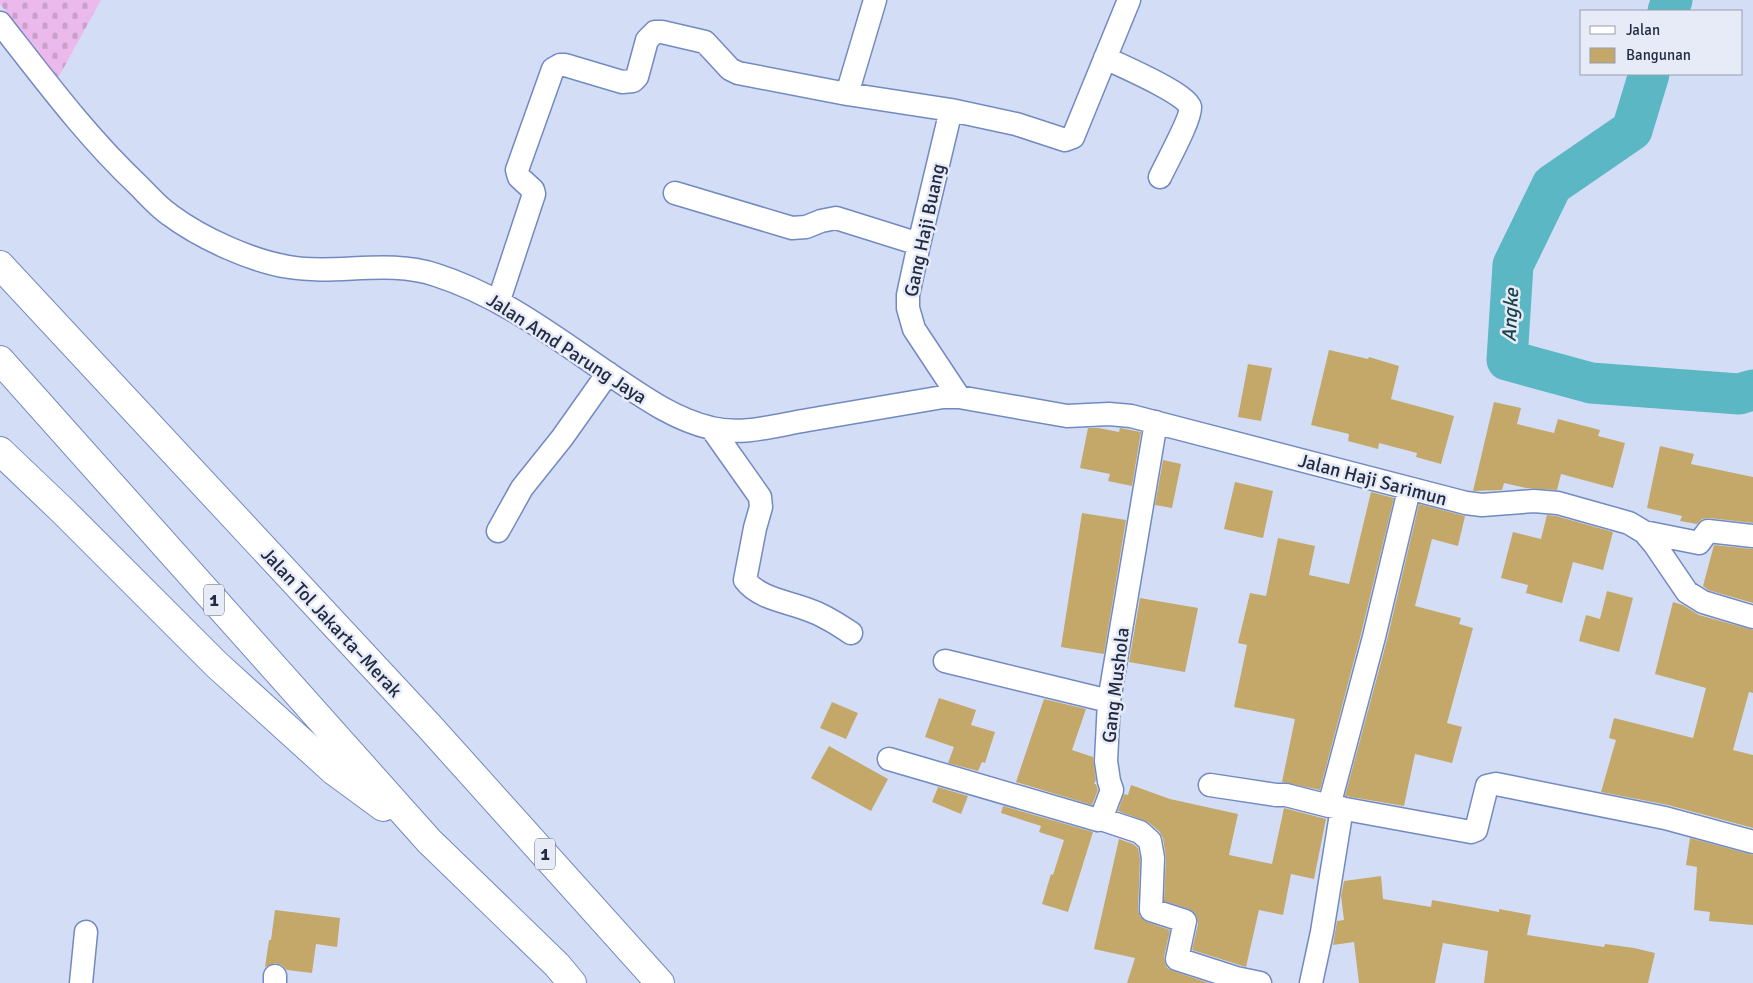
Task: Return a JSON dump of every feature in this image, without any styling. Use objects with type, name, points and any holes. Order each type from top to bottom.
[{"type":"highway","name":"Jalan Tol Jakarta–Merak","points":[[0,266],[422,719],[660,983]]},
{"type":"highway","name":"1","points":[[0,360],[428,841],[557,965],[572,983]]},
{"type":"highway","points":[[0,451],[63,510],[217,665],[334,771],[428,841]]},
{"type":"street","points":[[846,94],[875,0]]},
{"type":"street","points":[[498,300],[534,194],[533,190],[519,177],[517,170],[552,69],[556,66],[564,65],[622,82],[633,81],[637,76],[647,40],[655,32],[662,32],[705,42],[730,69],[738,73],[846,94],[951,110],[1016,124],[1064,140],[1073,137],[1129,0]]},
{"type":"street","name":"Jalan Amd Parung Jaya","points":[[0,23],[67,109],[115,164],[169,214],[202,234],[236,250],[267,262],[288,267],[306,269],[409,269],[435,274],[498,300],[651,403],[687,420],[712,429],[747,430],[943,397],[959,397]]},
{"type":"street","points":[[1105,58],[1174,92],[1187,102],[1190,107],[1188,118],[1160,177]]},
{"type":"street","name":"Gang Haji Buang","points":[[951,110],[919,244],[908,295],[908,308],[914,329],[959,397]]},
{"type":"street","points":[[675,192],[792,228],[806,227],[836,218],[919,244]]},
{"type":"street","points":[[498,531],[522,488],[562,438],[608,373]]},
{"type":"street","name":"Jalan Haji Sarimun","points":[[959,397],[1067,416],[1120,414],[1409,490],[1466,503],[1482,505],[1534,501],[1558,504],[1630,523],[1644,532],[1655,545],[1687,592],[1703,602],[1753,617]]},
{"type":"street","name":"Gang Mushola","points":[[1100,819],[1112,790],[1106,761],[1109,701],[1156,422]]},
{"type":"street","points":[[712,429],[760,498],[761,507],[745,580],[750,587],[758,592],[814,612],[851,633]]},
{"type":"street","points":[[1311,983],[1322,932],[1335,807],[1409,490]]},
{"type":"street","points":[[1644,532],[1699,543],[1708,531],[1753,536]]},
{"type":"street","points":[[945,661],[1109,701]]},
{"type":"street","points":[[889,759],[1140,832],[1150,841],[1153,858],[1151,910],[1185,921],[1178,959],[1236,978],[1260,983]]},
{"type":"street","points":[[1210,785],[1286,795],[1335,807],[1474,832],[1487,786],[1491,784],[1665,818],[1753,842]]},
{"type":"street","points":[[81,983],[86,932]]},
{"type":"green space","points":[[0,0],[101,0],[58,78],[0,4]]},
{"type":"building","points":[[1329,350],[1368,359],[1369,357],[1399,366],[1391,399],[1454,416],[1441,464],[1416,457],[1417,453],[1379,443],[1378,449],[1348,441],[1349,434],[1311,425]]},
{"type":"building","points":[[1248,364],[1272,368],[1261,421],[1238,417]]},
{"type":"building","points":[[1494,402],[1521,408],[1517,424],[1554,433],[1558,419],[1600,430],[1598,436],[1625,443],[1613,488],[1561,474],[1557,490],[1526,488],[1504,483],[1502,490],[1473,491]]},
{"type":"building","points":[[1088,428],[1119,432],[1120,428],[1141,432],[1132,486],[1108,481],[1110,474],[1080,468]]},
{"type":"building","points":[[1660,446],[1694,454],[1691,464],[1753,477],[1753,523],[1709,518],[1702,519],[1697,524],[1680,521],[1682,516],[1647,508]]},
{"type":"building","points":[[1163,460],[1181,464],[1172,508],[1155,505]]},
{"type":"building","points":[[1235,482],[1273,491],[1263,538],[1224,529]]},
{"type":"building","points":[[1371,492],[1394,498],[1320,790],[1282,782],[1295,719],[1234,707],[1247,645],[1238,643],[1250,593],[1266,596],[1278,538],[1315,546],[1309,575],[1349,584]]},
{"type":"building","points":[[1419,504],[1465,516],[1458,546],[1432,539],[1415,606],[1461,618],[1459,624],[1473,628],[1447,723],[1462,727],[1452,763],[1415,754],[1404,806],[1345,796],[1387,640]]},
{"type":"building","points":[[1082,513],[1126,520],[1104,654],[1061,647]]},
{"type":"building","points":[[1547,515],[1613,532],[1603,570],[1573,562],[1562,603],[1526,593],[1528,585],[1501,578],[1513,532],[1541,539]]},
{"type":"building","points":[[1714,545],[1753,549],[1753,603],[1708,590],[1703,586]]},
{"type":"building","points":[[1607,591],[1633,598],[1619,652],[1579,641],[1586,615],[1600,619]]},
{"type":"building","points":[[1140,598],[1198,608],[1185,672],[1129,662]]},
{"type":"building","points":[[1673,602],[1683,605],[1699,615],[1753,630],[1753,693],[1749,692],[1733,750],[1753,755],[1753,828],[1668,805],[1601,792],[1616,740],[1609,738],[1614,718],[1693,738],[1706,688],[1655,674]]},
{"type":"building","points":[[939,698],[976,710],[971,725],[995,732],[985,763],[982,762],[978,771],[948,763],[954,747],[925,737]]},
{"type":"building","points":[[1044,699],[1086,709],[1072,750],[1093,757],[1096,780],[1094,784],[1096,784],[1098,790],[1092,805],[1016,782]]},
{"type":"building","points":[[832,702],[858,713],[846,739],[820,728]]},
{"type":"building","points":[[829,746],[888,779],[871,811],[811,778]]},
{"type":"building","points":[[1131,785],[1170,799],[1238,814],[1229,855],[1272,864],[1284,808],[1326,819],[1314,879],[1291,874],[1283,915],[1259,910],[1246,967],[1192,950],[1198,924],[1197,917],[1189,909],[1164,901],[1166,858],[1163,838],[1159,831],[1148,822],[1118,811],[1124,794],[1128,795]]},
{"type":"building","points":[[938,787],[968,796],[961,814],[932,802]]},
{"type":"building","points":[[1003,806],[1093,832],[1068,912],[1042,904],[1064,840],[1039,832],[1041,826],[1001,813]]},
{"type":"building","points":[[1690,838],[1753,855],[1753,925],[1709,921],[1710,912],[1694,910],[1697,867],[1686,865]]},
{"type":"building","points":[[1119,839],[1138,848],[1140,859],[1138,910],[1140,917],[1147,922],[1170,930],[1164,957],[1167,968],[1209,983],[1127,983],[1135,958],[1094,949]]},
{"type":"building","points":[[1381,876],[1383,899],[1431,907],[1432,900],[1499,912],[1499,909],[1531,915],[1527,935],[1604,947],[1605,944],[1634,948],[1655,953],[1648,983],[1484,983],[1488,951],[1443,943],[1435,983],[1359,983],[1354,942],[1333,945],[1337,921],[1344,920],[1341,896],[1344,881]]},
{"type":"building","points":[[275,910],[340,918],[337,947],[316,944],[312,973],[287,970],[282,965],[275,963],[265,967]]},
{"type":"waterway","name":"Angke","points":[[1668,10],[1672,0]]},
{"type":"waterway","name":"Angke","points":[[1649,75],[1632,130],[1552,185],[1513,265],[1507,360],[1591,383],[1739,394],[1753,390]]}]
